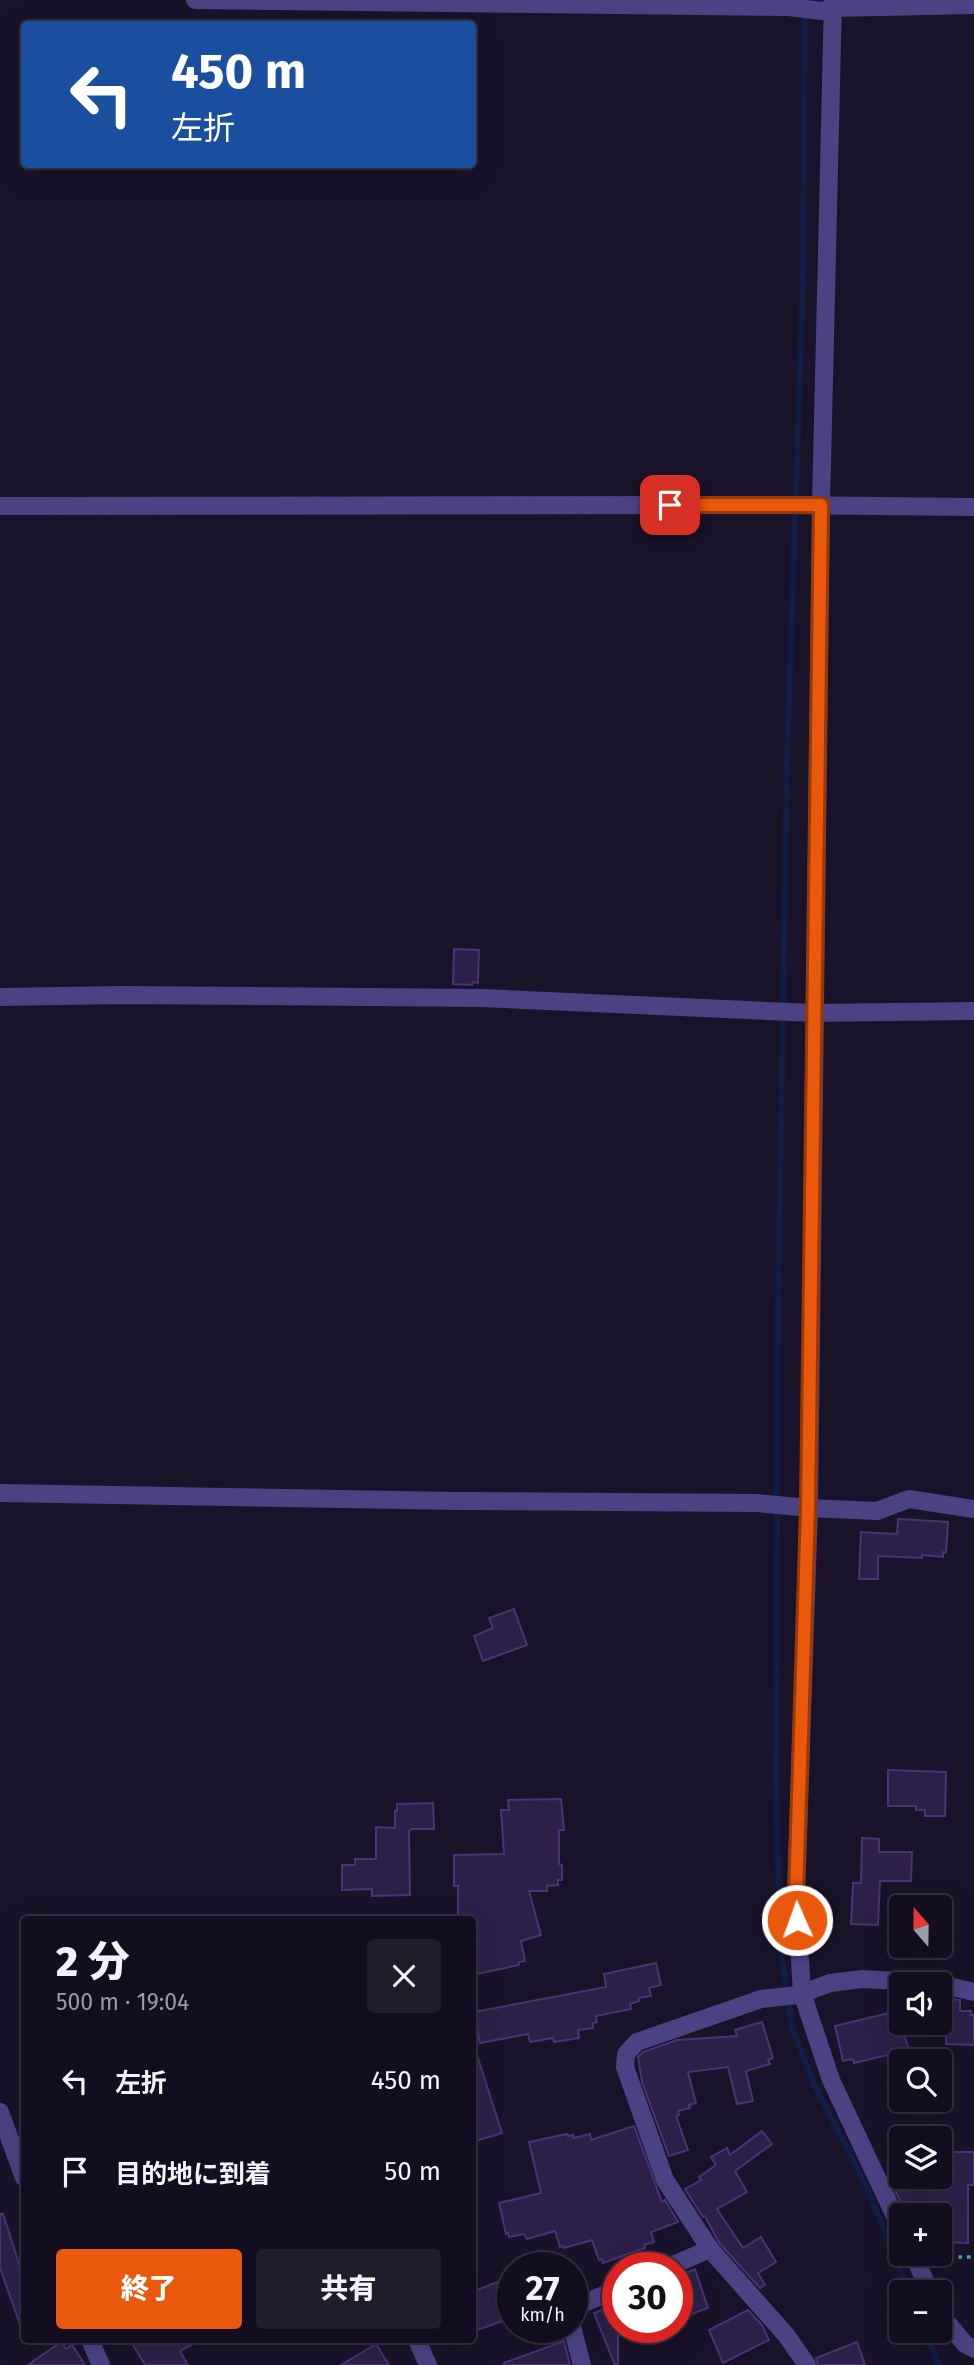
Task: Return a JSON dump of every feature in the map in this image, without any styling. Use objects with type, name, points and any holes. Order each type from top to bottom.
[{"type":"street","points":[[195,0],[789,7],[974,5]]},
{"type":"street","points":[[829,6],[806,1012],[796,1895],[800,1994],[831,2080],[889,2203]]},
{"type":"street","points":[[0,506],[974,507]]},
{"type":"street","points":[[0,997],[122,995],[482,998],[806,1012],[974,1011]]},
{"type":"street","points":[[0,1493],[757,1503],[877,1510],[909,1499],[974,1509]]},
{"type":"street","points":[[807,2365],[786,2335],[710,2249],[665,2180],[625,2067],[626,2054],[637,2042],[761,1999],[800,1994],[830,1983],[862,1979],[934,1983],[974,1992]]},
{"type":"street","points":[[0,2112],[21,2170]]},
{"type":"street","points":[[693,2256],[710,2249]]},
{"type":"street","points":[[952,2328],[965,2344],[974,2349]]},
{"type":"street","points":[[91,2343],[101,2365]]},
{"type":"street","points":[[418,2343],[428,2365]]},
{"type":"street","points":[[576,2343],[582,2365]]},
{"type":"path","points":[[952,2256],[974,2257]]},
{"type":"building","points":[[454,949],[479,950],[478,983],[453,984]]},
{"type":"building","points":[[898,1519],[948,1522],[946,1553],[943,1552],[943,1557],[922,1555],[922,1558],[878,1556],[878,1579],[859,1579],[861,1532],[897,1534]]},
{"type":"building","points":[[514,1609],[527,1645],[483,1661],[474,1636],[493,1628],[489,1618]]},
{"type":"building","points":[[888,1770],[946,1772],[945,1816],[925,1816],[925,1810],[916,1810],[916,1806],[888,1806]]},
{"type":"building","points":[[561,1799],[564,1830],[559,1830],[559,1864],[562,1865],[562,1880],[558,1880],[558,1885],[547,1886],[547,1891],[529,1891],[541,1935],[521,1941],[525,1961],[519,1962],[519,1965],[476,1974],[476,1916],[458,1916],[454,1855],[504,1854],[501,1810],[509,1810],[508,1800]]},
{"type":"building","points":[[433,1803],[434,1829],[409,1831],[410,1895],[372,1896],[372,1889],[342,1890],[342,1865],[355,1865],[355,1859],[376,1859],[376,1827],[395,1828],[397,1804]]},
{"type":"building","points":[[862,1838],[879,1839],[879,1852],[912,1852],[911,1881],[880,1881],[878,1925],[851,1924],[853,1883],[861,1883]]},
{"type":"building","points":[[656,1963],[661,1985],[649,1988],[651,1996],[639,1998],[639,2001],[630,2004],[631,2009],[596,2016],[597,2022],[593,2023],[593,2028],[578,2030],[579,2038],[554,2042],[553,2038],[530,2042],[528,2034],[480,2043],[476,2012],[606,1987],[604,1974]]},
{"type":"building","points":[[952,1999],[960,2000],[960,2011],[971,2011],[971,2015],[974,2015],[974,2045],[946,2044],[946,2035],[952,2035]]},
{"type":"building","points":[[889,2013],[889,2035],[904,2035],[909,2049],[889,2049],[889,2055],[854,2063],[853,2059],[843,2061],[835,2026]]},
{"type":"building","points":[[762,2022],[773,2058],[768,2060],[770,2064],[746,2071],[753,2101],[737,2104],[728,2067],[688,2072],[696,2103],[689,2105],[690,2108],[678,2111],[679,2115],[676,2116],[688,2150],[669,2156],[642,2082],[638,2057],[643,2052],[677,2040],[737,2036],[735,2030]]},
{"type":"building","points":[[476,2052],[502,2133],[476,2141]]},
{"type":"building","points":[[634,2126],[662,2202],[665,2200],[678,2222],[651,2232],[654,2242],[644,2245],[645,2248],[634,2252],[602,2252],[602,2259],[599,2260],[592,2240],[564,2248],[560,2247],[555,2231],[527,2239],[524,2234],[509,2237],[499,2203],[541,2193],[529,2142],[567,2134],[573,2135],[574,2138],[590,2134],[591,2140]]},
{"type":"building","points":[[762,2131],[772,2144],[735,2171],[747,2192],[717,2209],[743,2248],[761,2237],[776,2262],[758,2273],[765,2285],[760,2288],[719,2243],[705,2216],[703,2217],[685,2189],[701,2180],[699,2177],[716,2165],[711,2157],[727,2148],[730,2155]]},
{"type":"building","points":[[952,2152],[974,2152],[974,2185],[968,2185],[968,2243],[952,2242],[952,2203],[901,2203],[894,2189],[952,2189]]},
{"type":"building","points":[[0,2214],[3,2214],[21,2270],[21,2327],[0,2268]]},
{"type":"building","points":[[695,2269],[708,2308],[693,2314]]},
{"type":"building","points":[[497,2282],[497,2323],[476,2331],[476,2290]]},
{"type":"building","points":[[602,2310],[602,2333],[594,2313]]},
{"type":"building","points":[[748,2310],[762,2325],[769,2340],[723,2363],[709,2330]]},
{"type":"building","points":[[857,2342],[865,2365],[818,2365],[816,2358]]},
{"type":"building","points":[[62,2343],[66,2349],[72,2345],[85,2365],[28,2365]]},
{"type":"building","points":[[132,2343],[195,2343],[180,2351],[188,2365],[145,2365]]},
{"type":"building","points":[[564,2343],[570,2365],[504,2365]]},
{"type":"building","points":[[606,2343],[618,2343],[618,2365],[615,2365]]},
{"type":"building","points":[[376,2344],[389,2365],[341,2365]]},
{"type":"waterway","points":[[805,0],[803,279],[787,762],[778,1312],[776,1780],[780,1945],[792,2027],[813,2082],[865,2183],[904,2280]]},
{"type":"waterway","points":[[929,2343],[939,2365]]},
{"type":"route","points":[[670,505],[821,505],[808,1508],[797,1920]]}]
